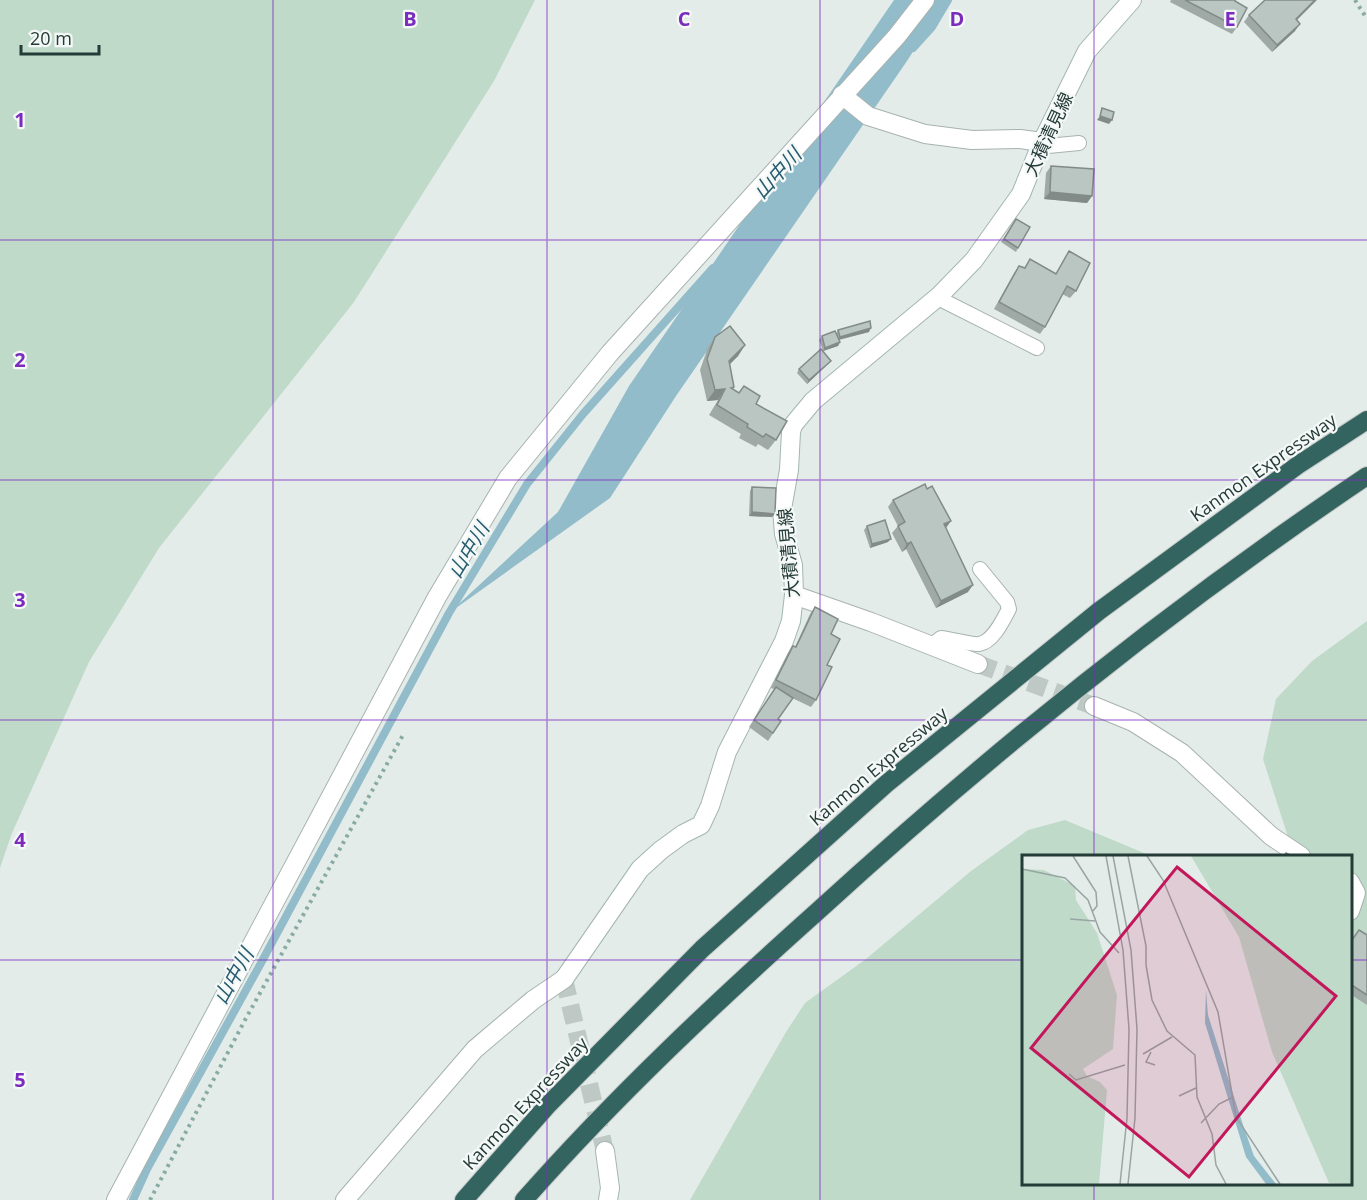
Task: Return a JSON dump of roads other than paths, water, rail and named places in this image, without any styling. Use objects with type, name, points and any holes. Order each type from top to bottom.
[{"type":"highway","name":"Kanmon Expressway","points":[[464,1200],[547,1106],[702,949],[886,784],[1099,611],[1298,465],[1367,420]]},
{"type":"highway","points":[[524,1200],[579,1138],[735,986],[916,821],[1128,648],[1367,476]]},
{"type":"street","points":[[116,1200],[437,597],[508,478],[610,353],[845,98],[925,0]]},
{"type":"street","name":"大積清見線","points":[[345,1200],[475,1049],[533,1000],[564,979],[640,869],[669,844],[701,825],[711,806],[727,752],[784,641],[791,621],[794,595],[793,565],[784,534],[782,509],[789,470],[790,432],[813,401],[939,296],[974,260],[1021,194],[1042,142],[1087,51],[1132,0]]},
{"type":"street","points":[[845,98],[868,117],[925,134],[972,140],[1020,139],[1042,142]]},
{"type":"street","points":[[794,595],[978,664]]},
{"type":"street","points":[[1094,705],[1133,722],[1182,753],[1271,836],[1300,855]]},
{"type":"street","points":[[1352,886],[1356,893],[1352,906]]},
{"type":"street","points":[[605,1151],[610,1188],[608,1200]]},
{"type":"lane","points":[[1042,142],[1048,146],[1079,143]]},
{"type":"lane","points":[[939,296],[944,301],[1037,348]]},
{"type":"lane","points":[[931,646],[942,638],[978,645],[987,641],[1002,623],[1009,609],[1007,602],[980,569]]},
{"type":"water","points":[[894,0],[946,0],[907,61],[676,396],[610,498],[449,613],[558,512],[629,386]]},
{"type":"waterway","name":"山中川","points":[[913,48],[932,27],[948,0]]},
{"type":"waterway","name":"山中川","points":[[133,1200],[147,1169],[261,963],[449,613],[527,484],[583,414],[713,268]]},
{"type":"tunnel","points":[[978,664],[1094,706]]},
{"type":"tunnel","points":[[564,979],[605,1151]]}]
